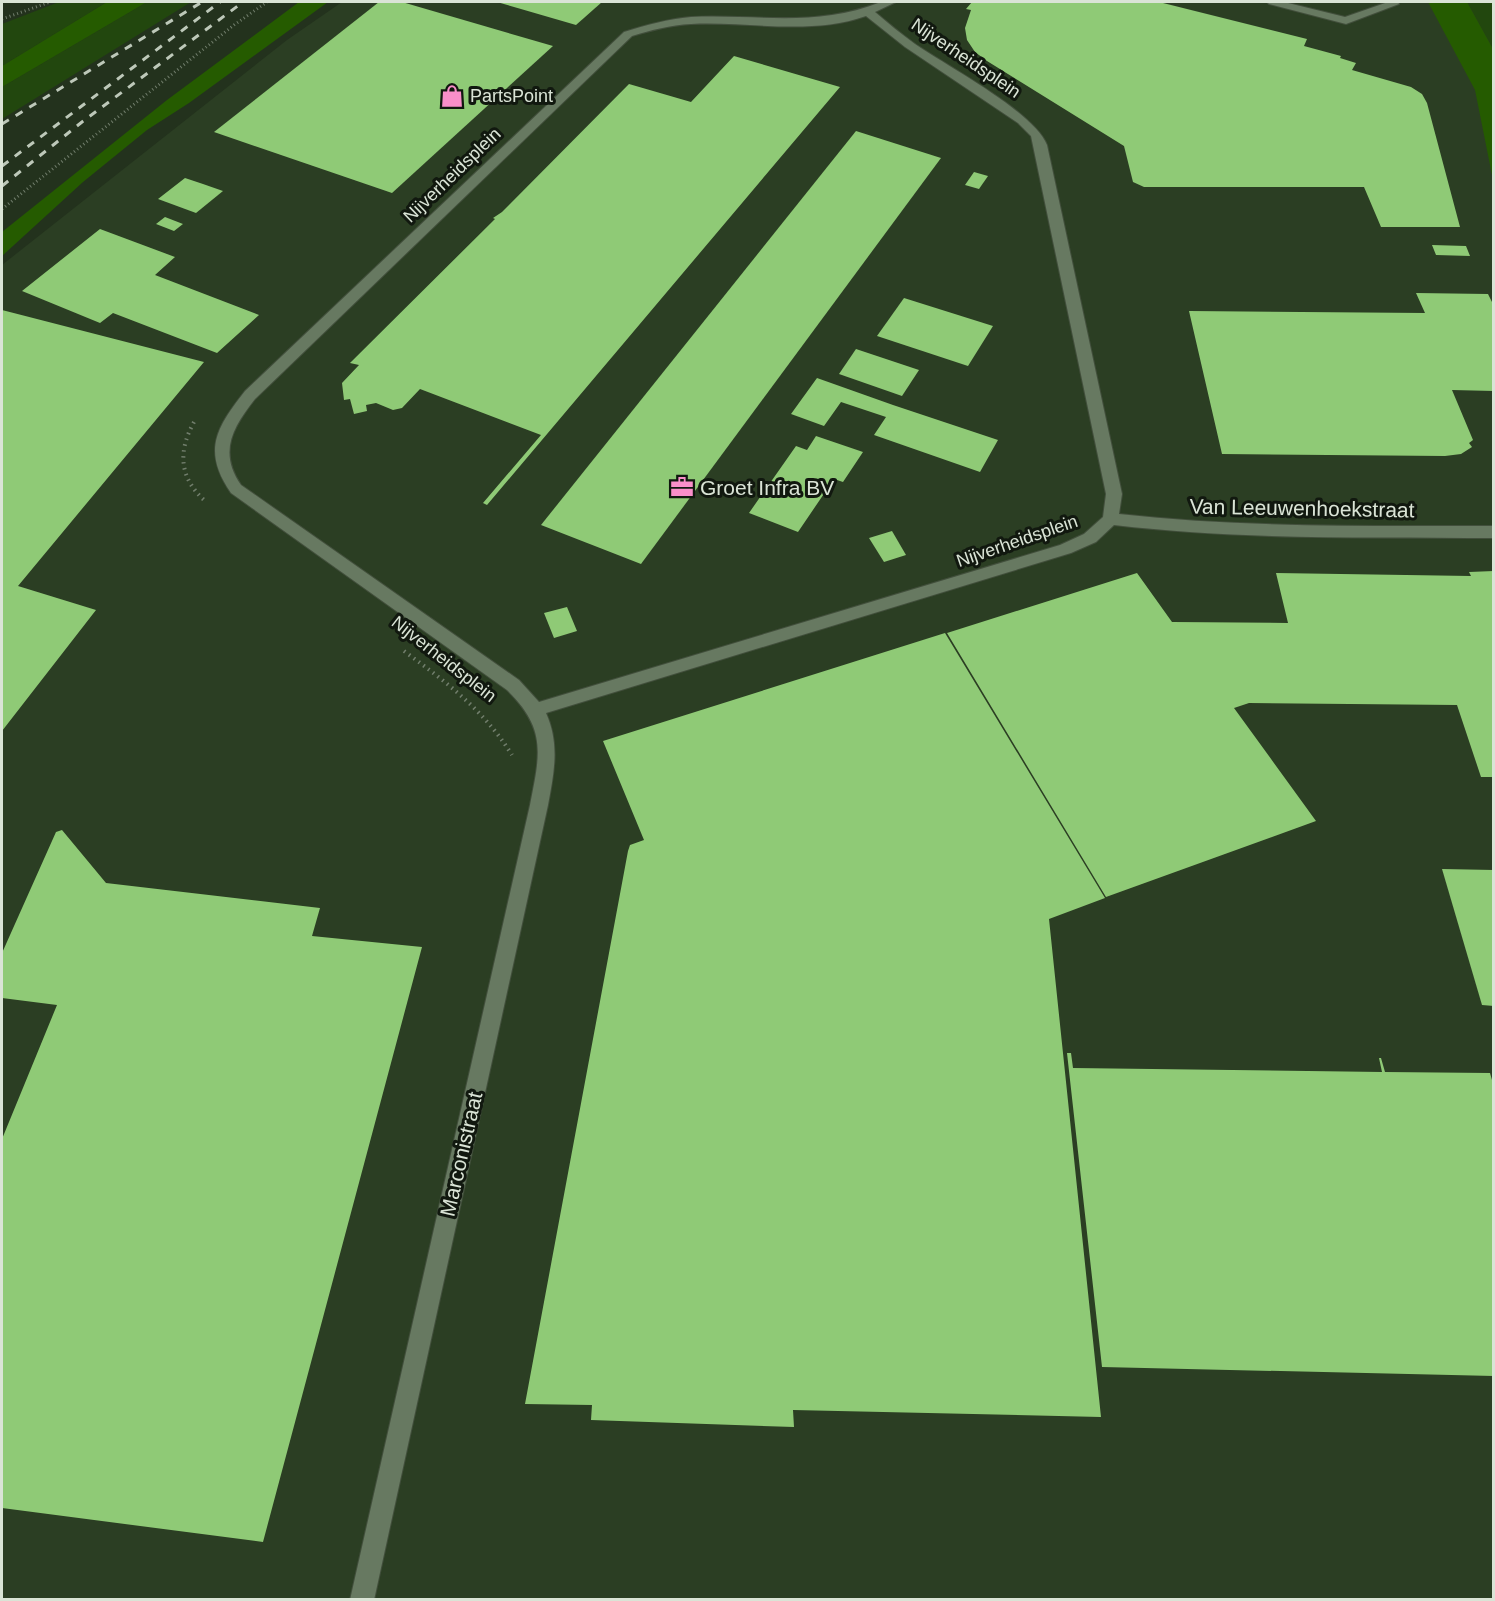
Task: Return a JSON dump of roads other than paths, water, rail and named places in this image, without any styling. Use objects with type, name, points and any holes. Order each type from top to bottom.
[{"type":"street","points":[[868,12],[890,2]]},
{"type":"street","points":[[1273,2],[1346,21],[1393,4],[1393,2]]},
{"type":"street","name":"Nijverheidsplein","points":[[868,12],[909,45],[1022,120],[1037,135],[1041,145],[1114,494],[1111,519],[1090,538],[1065,549],[537,709],[513,685],[236,489],[226,478],[221,454],[226,429],[235,413],[250,395],[619,42],[637,28],[662,18],[678,15],[828,20],[868,12]]},
{"type":"street","name":"Van Leeuwenhoekstraat","points":[[1111,519],[1190,528],[1273,531],[1494,532]]},
{"type":"street","name":"Marconistraat","points":[[362,1599],[539,805],[548,747],[537,709]]},
{"type":"railway","points":[[2,124],[202,2]]},
{"type":"railway","points":[[2,166],[220,2]]},
{"type":"railway","points":[[2,186],[82,122],[243,2]]},
{"type":"place","name":"PartsPoint","points":[[452,96]]},
{"type":"place","name":"Groet Infra BV","points":[[682,487]]}]
